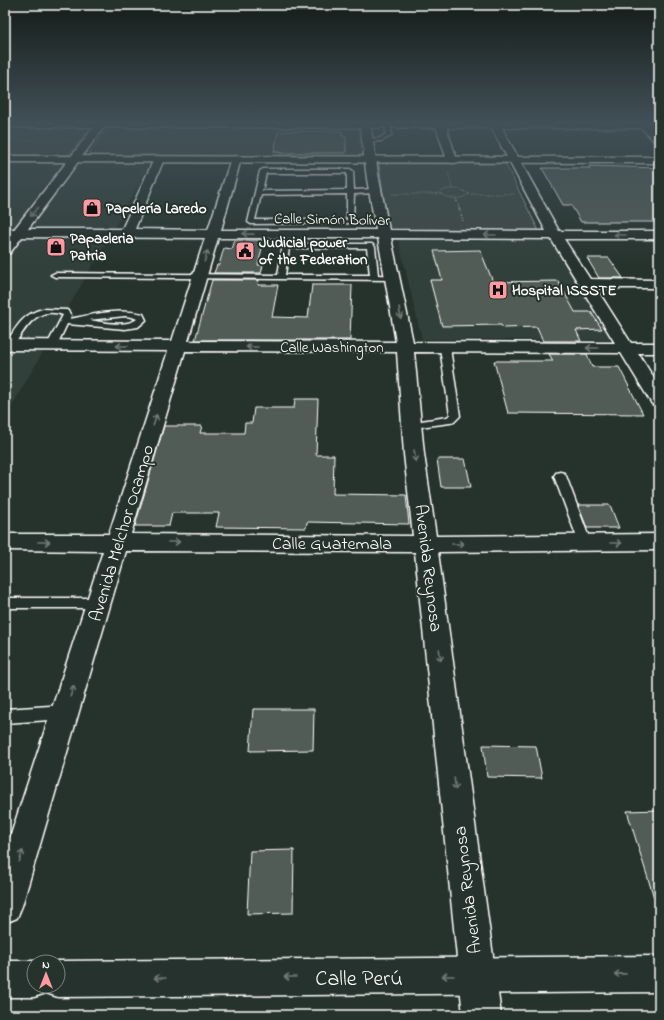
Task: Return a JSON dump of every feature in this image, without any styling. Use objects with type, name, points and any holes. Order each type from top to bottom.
[{"type":"street","points":[[5,250],[11,234],[65,171]]},
{"type":"street","points":[[127,234],[153,171]]},
{"type":"street","name":"Avenida Melchor Ocampo","points":[[5,906],[232,171]]},
{"type":"street","name":"Avenida Reynosa","points":[[378,171],[383,235],[384,278],[405,348],[412,425],[482,1015]]},
{"type":"street","points":[[520,171],[555,235],[659,400]]},
{"type":"street","name":"Calle Simón Bolívar","points":[[11,234],[213,233],[659,236]]},
{"type":"street","points":[[586,283],[659,284]]},
{"type":"street","name":"Calle Washington","points":[[7,345],[659,348]]},
{"type":"street","name":"Calle Guatemala","points":[[5,542],[427,544],[659,542]]},
{"type":"street","name":"Calle Perú","points":[[66,979],[659,974]]},
{"type":"street","points":[[5,979],[26,979]]},
{"type":"lane","points":[[263,171],[350,171],[350,193],[350,222],[251,222],[263,171]]},
{"type":"lane","points":[[258,193],[380,194]]},
{"type":"lane","points":[[55,275],[200,278],[282,278],[384,278],[371,247],[293,246],[286,246],[282,278]]},
{"type":"lane","points":[[7,345],[32,314],[51,310],[64,312],[68,321]]},
{"type":"lane","points":[[52,345],[68,321],[120,313],[135,314],[140,316],[142,320],[135,325],[125,326],[68,321]]},
{"type":"lane","points":[[412,425],[450,420],[455,416],[445,348]]},
{"type":"lane","points":[[560,476],[585,543]]},
{"type":"lane","points":[[5,603],[99,603]]},
{"type":"lane","points":[[5,716],[65,712]]},
{"type":"path","points":[[447,171],[453,189]]},
{"type":"path","points":[[380,194],[442,194],[445,197],[456,199],[467,197],[469,194],[514,194],[511,188]]},
{"type":"path","points":[[442,194],[443,190],[453,189],[464,190],[469,194]]},
{"type":"path","points":[[456,199],[466,227]]},
{"type":"shaded area","points":[[5,171],[147,171],[5,418]]},
{"type":"shaded area","points":[[380,171],[509,171],[539,231],[388,231]]},
{"type":"shaded area","name":"Hospital ISSSTE","points":[[398,238],[554,240],[614,340],[422,339]]},
{"type":"building","points":[[543,171],[659,171],[659,222],[581,222],[571,205],[563,205]]},
{"type":"building","points":[[235,240],[264,240],[258,265],[263,265],[261,273],[214,273],[217,265],[219,265],[224,248],[232,249]]},
{"type":"building","points":[[480,250],[493,282],[558,281],[575,312],[591,312],[602,329],[576,330],[581,341],[543,341],[537,327],[503,328],[501,325],[442,326],[430,280],[442,280],[434,251]]},
{"type":"building","points":[[587,258],[609,258],[623,278],[599,278]]},
{"type":"building","points":[[212,280],[259,280],[258,285],[278,285],[272,317],[308,318],[312,285],[352,285],[350,340],[195,340]]},
{"type":"building","points":[[549,354],[587,354],[592,367],[619,367],[643,414],[508,413],[494,361],[553,361]]},
{"type":"building","points":[[295,399],[318,399],[316,455],[334,455],[333,494],[406,495],[409,524],[307,522],[306,528],[216,527],[219,513],[172,513],[169,526],[135,526],[164,426],[202,426],[200,433],[244,433],[245,423],[252,423],[254,408],[294,408]]},
{"type":"building","points":[[437,459],[465,459],[471,487],[441,487]]},
{"type":"building","points":[[578,505],[610,505],[619,528],[587,528]]},
{"type":"building","points":[[253,709],[314,709],[313,750],[250,751]]},
{"type":"building","points":[[483,745],[536,746],[542,778],[487,777]]},
{"type":"building","points":[[659,810],[659,900],[655,901],[627,811]]},
{"type":"building","points":[[294,850],[293,913],[247,914],[250,851]]},
{"type":"place","name":"Papelería Laredo","points":[[92,208]]},
{"type":"place","name":"Papaeleria Patria","points":[[56,247]]},
{"type":"place","name":"Judicial power of the Federation","points":[[245,251]]},
{"type":"place","name":"Hospital ISSSTE","points":[[498,290]]}]
